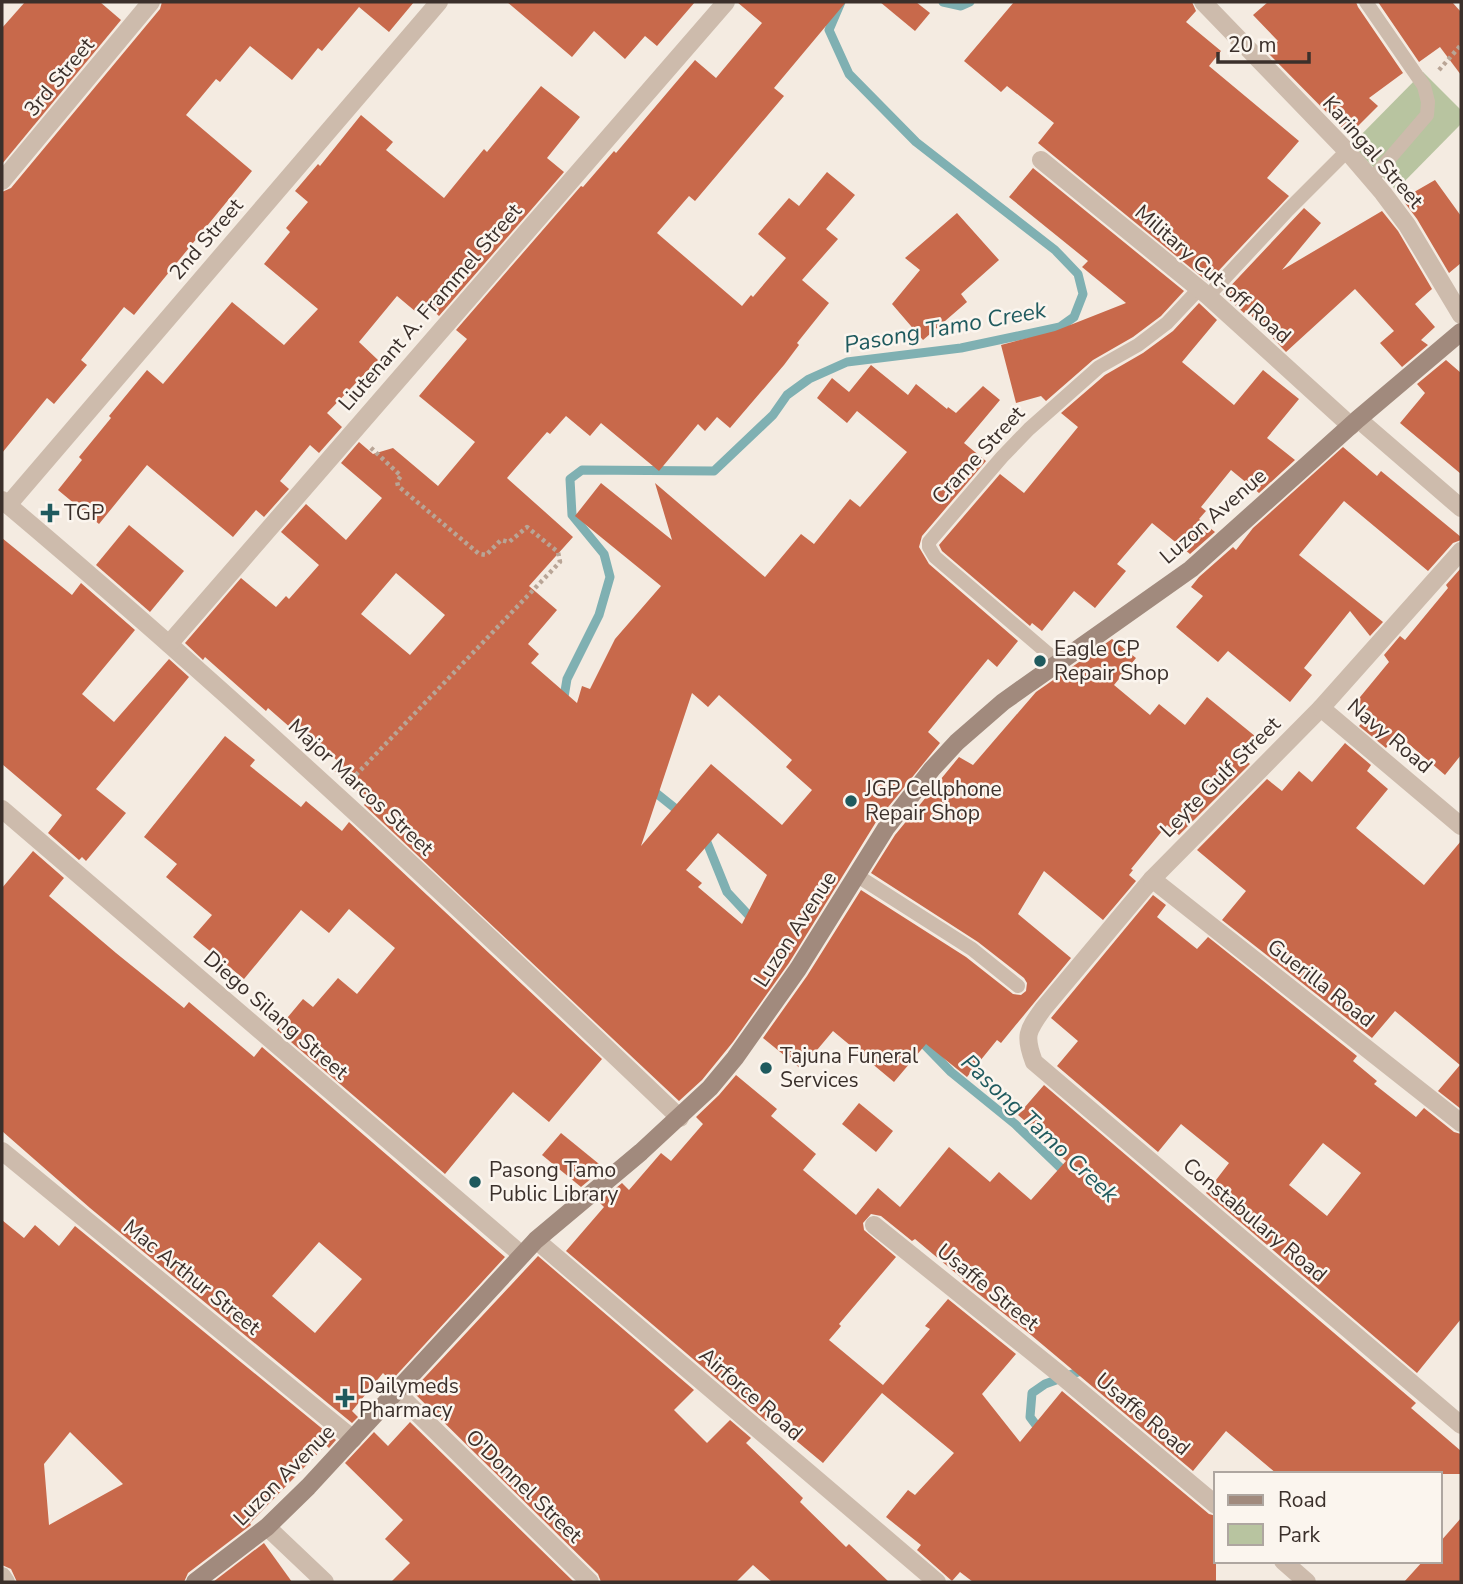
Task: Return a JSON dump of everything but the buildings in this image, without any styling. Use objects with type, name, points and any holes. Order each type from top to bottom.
[{"type":"main road","name":"Luzon Avenue","points":[[195,1582],[267,1527],[353,1439],[536,1240],[680,1118],[736,1058],[798,969],[856,875],[901,809],[957,742],[1003,702],[1191,569],[1461,332]]},
{"type":"street","name":"3rd Street","points":[[2,181],[151,2]]},
{"type":"street","name":"2nd Street","points":[[5,503],[439,2]]},
{"type":"street","name":"Liutenant A. Frammel Street","points":[[169,644],[726,2]]},
{"type":"street","name":"Karingal Street","points":[[1203,2],[1347,151],[1371,180],[1406,225],[1461,315]]},
{"type":"street","name":"Military Cut-off Road","points":[[1041,160],[1355,423],[1461,508]]},
{"type":"street","name":"Major Marcos Street","points":[[5,503],[337,794],[680,1118]]},
{"type":"street","name":"Leyte Gulf Street","points":[[1027,1044],[1029,1028],[1043,1009],[1152,879],[1321,708],[1461,551]]},
{"type":"street","name":"Navy Road","points":[[1321,708],[1461,826]]},
{"type":"street","name":"Diego Silang Street","points":[[2,809],[522,1255]]},
{"type":"street","name":"Guerilla Road","points":[[1152,879],[1461,1123]]},
{"type":"street","name":"Constabulary Road","points":[[1027,1044],[1034,1062],[1461,1425]]},
{"type":"street","name":"Mac Arthur Street","points":[[2,1151],[353,1439]]},
{"type":"street","name":"Usaffe Street","points":[[874,1225],[1073,1385]]},
{"type":"street","name":"Airforce Road","points":[[536,1240],[937,1582]]},
{"type":"street","name":"Usaffe Road","points":[[1073,1385],[1214,1503]]},
{"type":"street","name":"O'Donnel Street","points":[[396,1392],[590,1582]]},
{"type":"street","points":[[267,1527],[325,1582]]},
{"type":"street","points":[[1285,1563],[1307,1582]]},
{"type":"street","points":[[2,1576],[6,1582]]},
{"type":"lane","points":[[1366,2],[1424,86],[1428,102],[1427,115],[1371,180]]},
{"type":"lane","points":[[1203,293],[1347,151]]},
{"type":"lane","name":"Crame Street","points":[[1058,662],[935,556],[929,542],[1029,429],[1099,367],[1138,345],[1203,293]]},
{"type":"lane","points":[[856,875],[972,949],[1018,986]]},
{"type":"path","points":[[1424,86],[1461,45]]},
{"type":"path","points":[[337,794],[560,562],[561,557],[527,527],[509,542],[501,540],[486,555],[479,554],[398,486],[397,481],[401,475],[352,431]]},
{"type":"green space","points":[[1423,72],[1461,110],[1461,124],[1396,190],[1351,145]]},
{"type":"waterway","name":"Pasong Tamo Creek","points":[[563,703],[567,679],[599,615],[610,577],[604,554],[572,515],[570,479],[582,470],[714,471],[773,415],[787,395],[809,379],[847,362],[961,348],[1060,327],[1074,317],[1083,294],[1078,274],[1055,250],[916,142],[849,74],[829,30],[841,2]]},
{"type":"waterway","name":"Pasong Tamo Creek","points":[[943,2],[961,6],[970,2]]},
{"type":"waterway","name":"Pasong Tamo Creek","points":[[651,789],[681,813]]},
{"type":"waterway","name":"Pasong Tamo Creek","points":[[704,835],[727,892],[754,921]]},
{"type":"waterway","name":"Pasong Tamo Creek","points":[[918,1038],[951,1072],[1015,1124],[1068,1175]]},
{"type":"waterway","name":"Pasong Tamo Creek","points":[[1042,1433],[1030,1417],[1032,1393],[1045,1384],[1078,1372],[1080,1365]]},
{"type":"place","name":"TGP","points":[[50,513]]},
{"type":"place","name":"Eagle CP Repair Shop","points":[[1040,661]]},
{"type":"place","name":"JGP Cellphone Repair Shop","points":[[851,801]]},
{"type":"place","name":"Tajuna Funeral Services","points":[[766,1068]]},
{"type":"place","name":"Pasong Tamo Public Library","points":[[475,1182]]},
{"type":"place","name":"Dailymeds Pharmacy","points":[[345,1398]]}]
